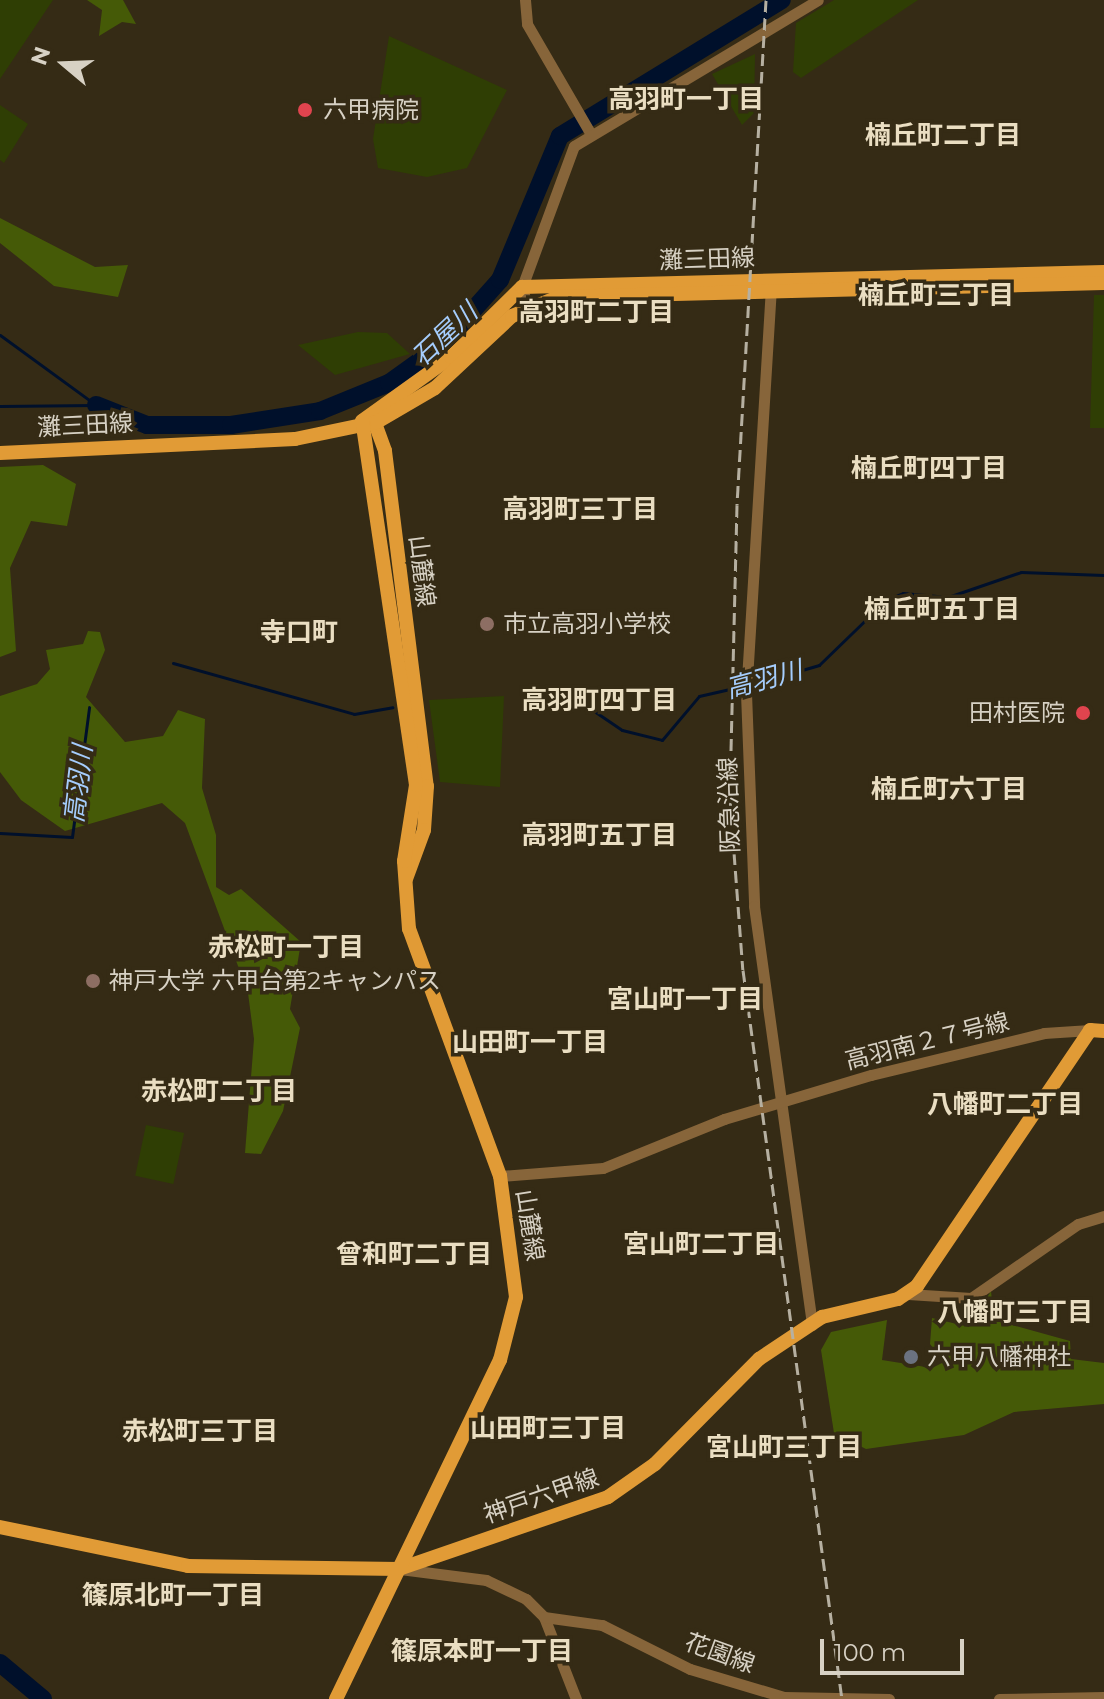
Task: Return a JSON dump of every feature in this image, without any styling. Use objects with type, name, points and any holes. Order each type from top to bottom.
[{"type":"main road","name":"灘三田線","points":[[0,453],[295,439],[370,418],[435,388],[527,306],[558,297],[771,284],[1104,272]]},
{"type":"main road","name":"灘三田線","points":[[370,418],[415,387],[522,287],[1104,283]]},
{"type":"main road","name":"山麓線","points":[[336,1699],[515,1317],[500,1176],[423,979],[406,879],[424,830],[427,786],[370,418]]},
{"type":"main road","points":[[908,1294],[1097,1031]]},
{"type":"main road","name":"神戸六甲線","points":[[0,1527],[197,1567],[399,1569],[608,1497],[655,1464],[732,1379],[812,1325],[908,1294]]},
{"type":"street","points":[[525,0],[527,24],[589,131]]},
{"type":"street","points":[[527,306],[522,287],[561,169],[589,131],[818,0]]},
{"type":"street","name":"阪急沿線","points":[[771,284],[746,693],[754,906],[779,1107],[812,1325]]},
{"type":"street","name":"高羽南２７号線","points":[[500,1176],[603,1168],[724,1119],[779,1107],[871,1075],[1044,1033],[1097,1031]]},
{"type":"street","points":[[908,1294],[971,1298],[1078,1224],[1104,1216]]},
{"type":"street","points":[[399,1569],[496,1583],[544,1617],[576,1699]]},
{"type":"street","name":"花園線","points":[[544,1617],[602,1625],[690,1669],[784,1697],[889,1699]]},
{"type":"street","points":[[999,1699],[1104,1697]]},
{"type":"green space","points":[[0,0],[53,0],[0,79]]},
{"type":"green space","points":[[87,0],[123,0],[136,24],[122,22],[99,36],[102,10]]},
{"type":"green space","points":[[834,0],[918,0],[801,78],[793,72],[796,23]]},
{"type":"green space","points":[[389,36],[507,90],[467,168],[427,177],[378,168],[373,139]]},
{"type":"green space","points":[[755,54],[754,113],[742,125],[712,74]]},
{"type":"green space","points":[[0,105],[28,124],[4,163],[0,160]]},
{"type":"green space","points":[[0,218],[95,267],[128,265],[118,297],[54,286],[0,243]]},
{"type":"green space","points":[[1094,295],[1104,295],[1104,428],[1090,428]]},
{"type":"green space","points":[[358,332],[387,333],[410,354],[335,375],[298,345]]},
{"type":"green space","points":[[43,465],[76,484],[67,526],[31,521],[10,568],[16,651],[0,657],[0,467]]},
{"type":"green space","points":[[88,631],[100,632],[105,650],[86,697],[125,742],[163,736],[178,710],[205,719],[202,788],[216,835],[216,887],[229,895],[241,889],[301,942],[290,1009],[300,1028],[283,1111],[261,1154],[245,1153],[254,1039],[248,993],[185,823],[162,803],[65,831],[21,800],[0,772],[0,696],[37,684],[50,669],[46,650],[83,644]]},
{"type":"green space","points":[[504,696],[500,787],[440,782],[429,700]]},
{"type":"green space","points":[[146,1125],[184,1133],[173,1184],[135,1176]]},
{"type":"green space","points":[[991,1291],[994,1320],[1070,1341],[1071,1359],[1104,1363],[1104,1404],[1014,1412],[964,1435],[866,1449],[834,1433],[821,1350],[831,1332],[887,1320],[882,1360],[932,1368],[944,1362],[930,1344],[932,1318],[969,1327]]},
{"type":"waterway","name":"石屋川","points":[[96,405],[147,425],[231,425],[320,411],[389,383],[442,345],[500,280],[560,136],[782,0]]},
{"type":"waterway","name":"石屋川","points":[[0,335],[96,405]]},
{"type":"waterway","points":[[0,406],[95,405]]},
{"type":"waterway","name":"高羽川","points":[[751,685],[819,665],[886,600],[903,593],[948,597],[1021,572],[1104,575]]},
{"type":"waterway","name":"高羽川","points":[[173,663],[354,714],[392,707]]},
{"type":"waterway","name":"高羽川","points":[[569,694],[622,730],[662,740],[699,696],[743,686]]},
{"type":"waterway","name":"高羽川","points":[[531,692],[543,688]]},
{"type":"waterway","name":"高羽川","points":[[0,833],[72,837],[89,707]]},
{"type":"waterway","points":[[0,1663],[43,1699]]},
{"type":"railway","points":[[766,0],[737,505],[730,799],[743,970],[842,1699]]},
{"type":"place","name":"六甲病院","points":[[305,110]]},
{"type":"place","name":"市立高羽小学校","points":[[487,624]]},
{"type":"place","name":"田村医院","points":[[1083,713]]},
{"type":"place","name":"神戸大学 六甲台第2キャンパス","points":[[93,981]]},
{"type":"place","name":"六甲八幡神社","points":[[911,1357]]},
{"type":"district","name":"高羽町一丁目","points":[[686,100]]},
{"type":"district","name":"楠丘町二丁目","points":[[943,136]]},
{"type":"district","name":"楠丘町三丁目","points":[[936,296]]},
{"type":"district","name":"高羽町二丁目","points":[[596,313]]},
{"type":"district","name":"楠丘町四丁目","points":[[929,469]]},
{"type":"district","name":"高羽町三丁目","points":[[580,510]]},
{"type":"district","name":"楠丘町五丁目","points":[[942,610]]},
{"type":"district","name":"寺口町","points":[[299,633]]},
{"type":"district","name":"高羽町四丁目","points":[[599,701]]},
{"type":"district","name":"楠丘町六丁目","points":[[949,790]]},
{"type":"district","name":"高羽町五丁目","points":[[599,836]]},
{"type":"district","name":"赤松町一丁目","points":[[286,948]]},
{"type":"district","name":"宮山町一丁目","points":[[685,1000]]},
{"type":"district","name":"山田町一丁目","points":[[530,1043]]},
{"type":"district","name":"赤松町二丁目","points":[[219,1092]]},
{"type":"district","name":"八幡町二丁目","points":[[1005,1105]]},
{"type":"district","name":"宮山町二丁目","points":[[701,1245]]},
{"type":"district","name":"曾和町二丁目","points":[[414,1255]]},
{"type":"district","name":"八幡町三丁目","points":[[1015,1313]]},
{"type":"district","name":"山田町三丁目","points":[[548,1429]]},
{"type":"district","name":"赤松町三丁目","points":[[200,1432]]},
{"type":"district","name":"宮山町三丁目","points":[[784,1448]]},
{"type":"district","name":"篠原北町一丁目","points":[[173,1596]]},
{"type":"district","name":"篠原本町一丁目","points":[[482,1652]]}]
